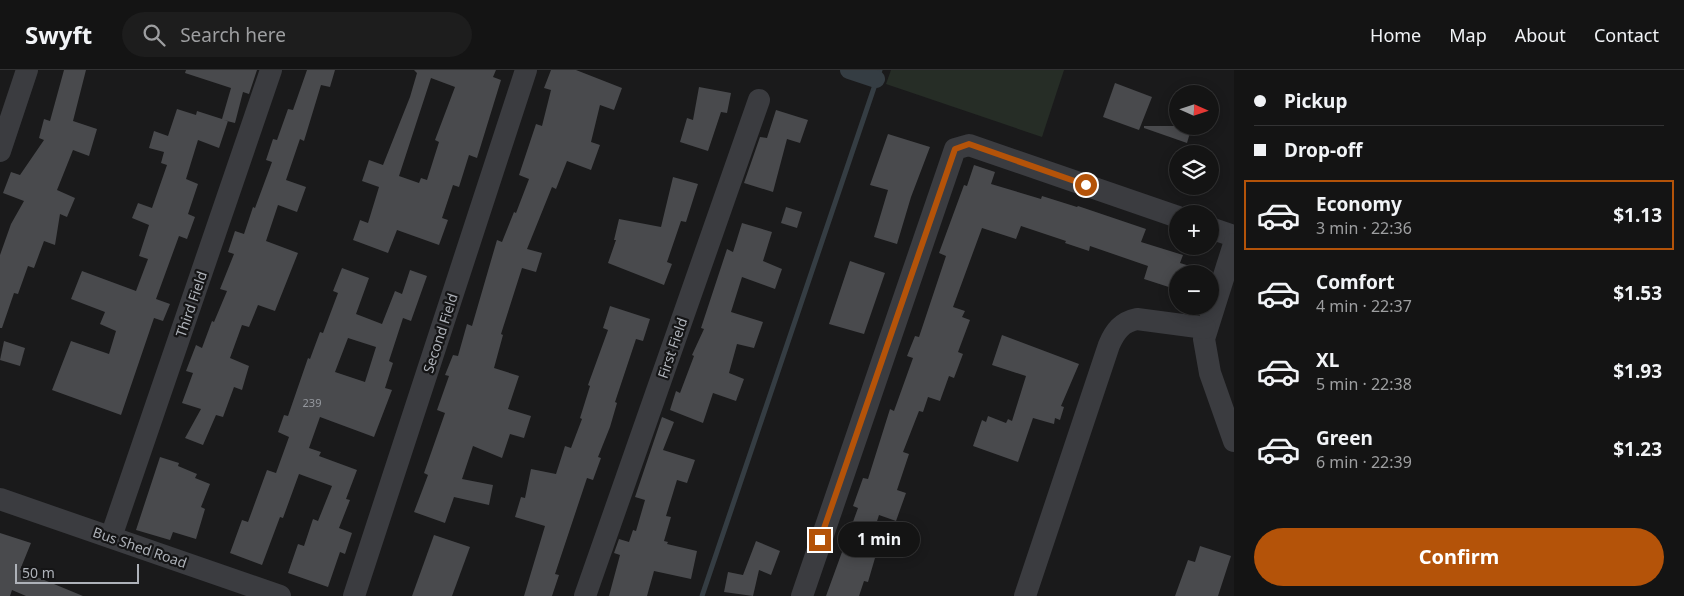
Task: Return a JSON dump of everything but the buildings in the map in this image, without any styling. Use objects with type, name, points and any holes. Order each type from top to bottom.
[{"type":"street","points":[[0,151],[27,70]]},
{"type":"street","name":"Third Field","points":[[111,537],[271,70]]},
{"type":"street","name":"Second Field","points":[[354,596],[526,70]]},
{"type":"street","name":"First Field","points":[[585,596],[759,100]]},
{"type":"street","points":[[802,596],[955,149],[969,144],[1169,214]]},
{"type":"street","points":[[1219,231],[1234,236]]},
{"type":"street","points":[[1234,244],[1205,328],[1204,344],[1207,361],[1234,441]]},
{"type":"street","points":[[1025,596],[1116,331],[1127,321],[1137,319],[1205,328]]},
{"type":"street","name":"Bus Shed Road","points":[[0,498],[280,596]]},
{"type":"shaded area","points":[[891,70],[1064,70],[1042,137],[886,84]]},
{"type":"waterway","points":[[849,70],[876,79]]},
{"type":"waterway","points":[[702,596],[880,70]]},
{"type":"route","points":[[820,540],[952,153],[960,146],[969,144],[1086,185]]}]
